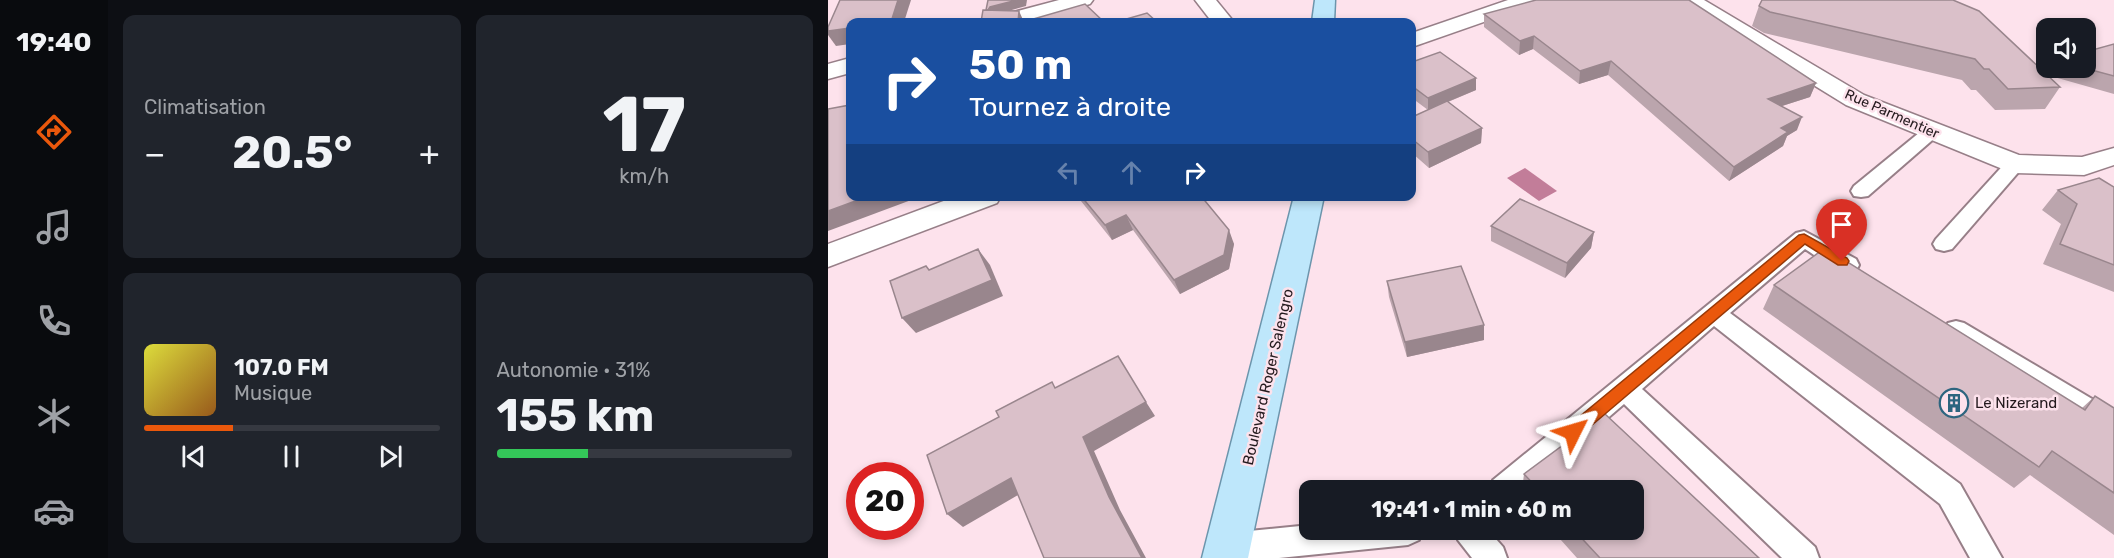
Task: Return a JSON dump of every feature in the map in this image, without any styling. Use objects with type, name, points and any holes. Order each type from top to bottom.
[{"type":"main road","points":[[1323,18],[1325,0]]},
{"type":"main road","name":"Boulevard Roger Salengro","points":[[1227,553],[1308,201]]},
{"type":"street","points":[[1018,18],[1083,0]]},
{"type":"street","points":[[1205,0],[1220,18]]},
{"type":"street","points":[[1416,39],[1528,0]]},
{"type":"street","name":"Rue Parmentier","points":[[1689,0],[1855,100],[1930,132],[2015,164],[2084,166],[2114,156]]},
{"type":"street","points":[[828,72],[846,66]]},
{"type":"street","points":[[828,256],[974,201]]},
{"type":"lane","points":[[1861,190],[1930,132]]},
{"type":"lane","points":[[1944,244],[2015,164]]},
{"type":"lane","points":[[1515,480],[1804,238],[1864,274]]},
{"type":"lane","points":[[1714,313],[1950,494],[1987,558]]},
{"type":"lane","points":[[1934,317],[2114,426]]},
{"type":"lane","points":[[1624,389],[1804,558]]},
{"type":"lane","points":[[1227,553],[1329,540]]},
{"type":"lane","points":[[1477,540],[1492,558]]},
{"type":"shaded area","points":[[1525,168],[1557,191],[1539,201],[1507,178]]},
{"type":"building","points":[[840,0],[898,0],[892,18],[846,18],[846,29],[828,31]]},
{"type":"building","points":[[988,0],[1017,0],[986,10]]},
{"type":"building","points":[[1536,0],[1689,0],[1816,83],[1768,99],[1802,117],[1781,128],[1788,132],[1734,167],[1611,61],[1580,71],[1534,36],[1520,41],[1484,14]]},
{"type":"building","points":[[1762,0],[1953,0],[1979,11],[2036,64],[2036,78],[2050,78],[2060,87],[2008,89],[1989,69],[1984,69],[1975,59],[1770,12],[1759,6]]},
{"type":"building","points":[[1085,4],[1100,18],[1037,18]]},
{"type":"building","points":[[983,10],[1019,11],[1018,18],[982,18]]},
{"type":"building","points":[[1147,13],[1153,18],[1130,18]]},
{"type":"building","points":[[2114,44],[2114,76],[2096,71],[2096,49]]},
{"type":"building","points":[[1440,52],[1476,78],[1428,98],[1416,89],[1416,61]]},
{"type":"building","points":[[1447,101],[1482,128],[1428,152],[1416,142],[1416,115]]},
{"type":"building","points":[[846,106],[846,201],[855,201],[828,211],[828,109]]},
{"type":"building","points":[[2099,178],[2114,187],[2114,265],[2060,244],[2077,204],[2058,190]]},
{"type":"building","points":[[1520,199],[1594,232],[1567,263],[1491,226]]},
{"type":"building","points":[[1085,201],[1205,201],[1229,230],[1224,255],[1174,280],[1126,215],[1105,225]]},
{"type":"building","points":[[1825,248],[2085,410],[2095,396],[2114,408],[2114,493],[2052,451],[2039,467],[1774,285]]},
{"type":"building","points":[[978,249],[992,280],[902,318],[890,281],[926,266],[929,270]]},
{"type":"building","points":[[1461,266],[1484,325],[1405,342],[1387,281]]},
{"type":"building","points":[[1118,356],[1146,402],[1083,437],[1109,497],[1142,558],[1044,558],[1011,478],[947,514],[927,455],[999,417],[996,411],[1052,382],[1055,388]]},
{"type":"building","points":[[1605,414],[1759,558],[1600,558],[1583,540],[1644,540],[1644,480],[1530,480],[1524,474]]},
{"type":"place","name":"Le Nizerand","points":[[1954,403]]},
{"type":"route","points":[[1573,432],[1804,238],[1842,261]]}]
